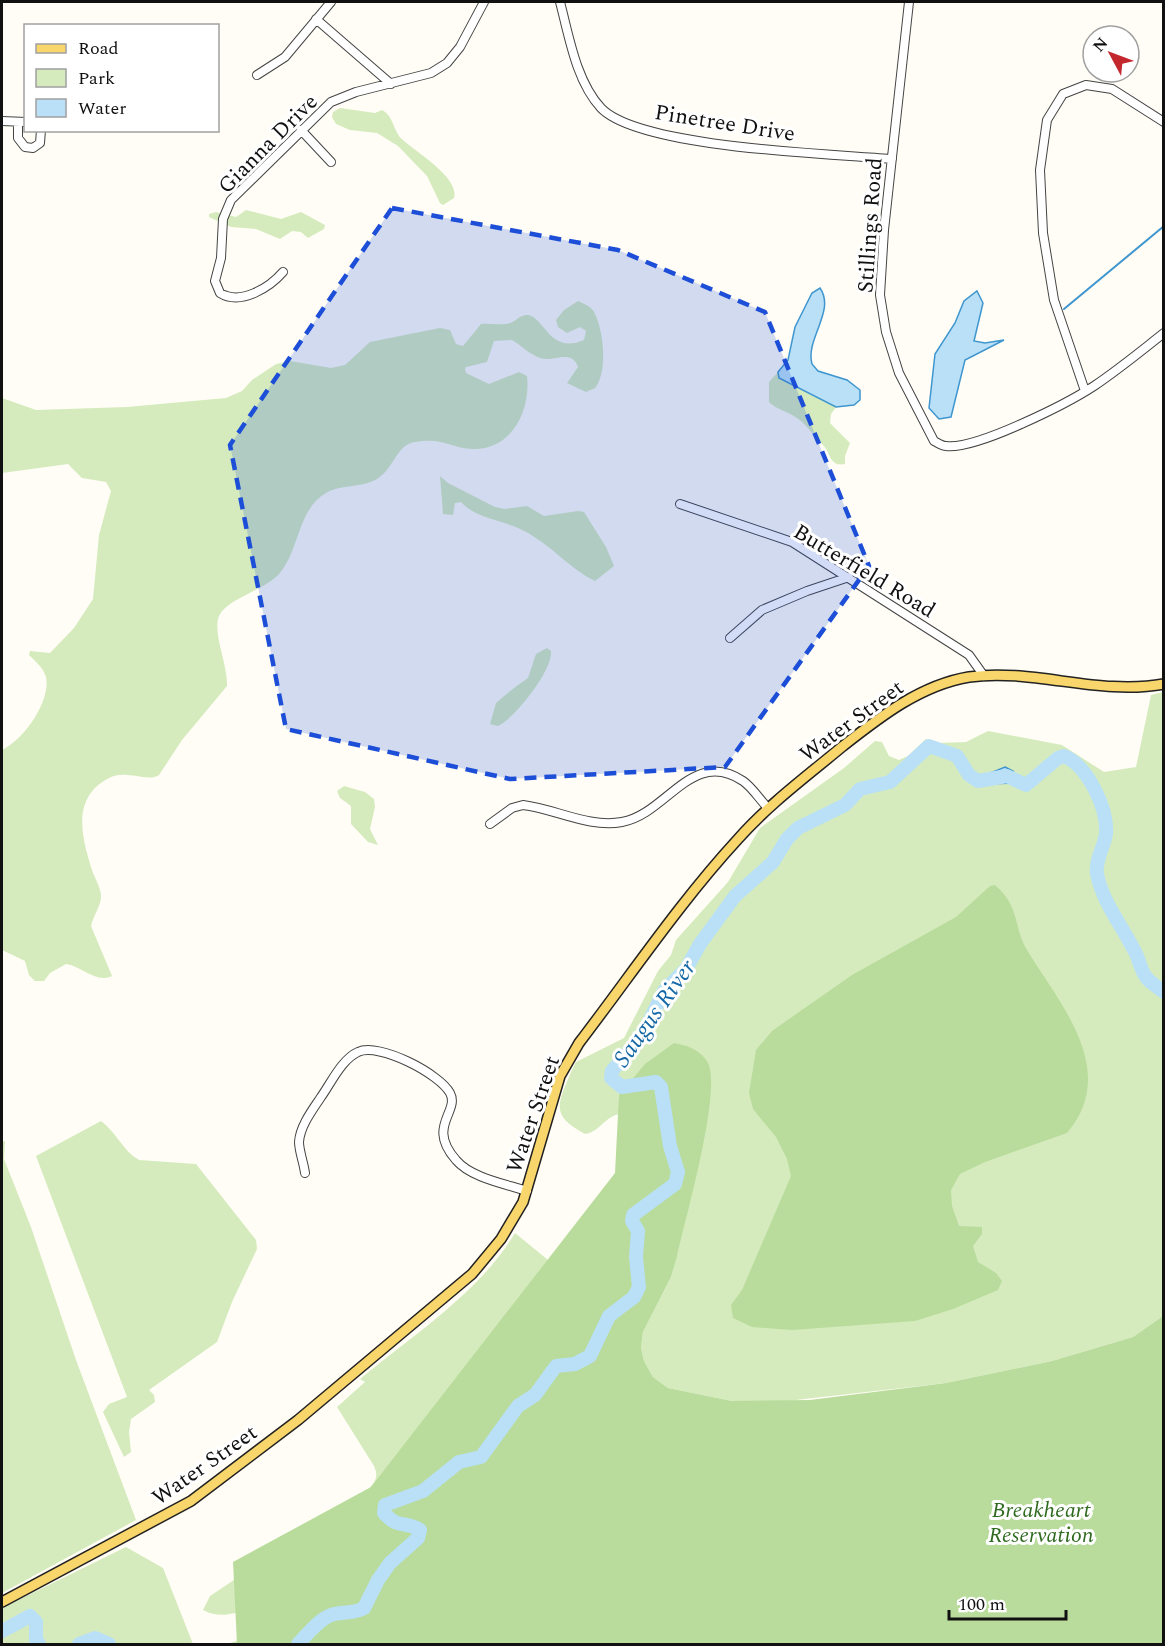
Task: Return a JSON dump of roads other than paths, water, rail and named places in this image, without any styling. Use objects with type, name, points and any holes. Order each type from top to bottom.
[{"type":"main road","name":"Water Street","points":[[2,1602],[191,1501],[233,1472],[472,1274],[501,1239],[527,1191],[561,1076],[579,1043],[704,879],[768,808],[848,742],[905,701],[938,686],[984,676],[1022,676],[1116,688],[1164,684]]},
{"type":"street","points":[[257,75],[285,57],[331,2]]},
{"type":"street","name":"Gianna Drive","points":[[283,272],[272,284],[237,297],[220,293],[215,281],[221,258],[223,219],[231,200],[321,110],[337,99],[431,73],[447,63],[460,47],[484,2]]},
{"type":"street","name":"Pinetree Drive","points":[[560,2],[582,76],[594,98],[611,117],[645,129],[758,149],[892,159]]},
{"type":"street","name":"Stillings Road","points":[[909,2],[884,230],[882,304],[886,332],[899,373],[934,441],[945,447],[961,445],[1008,430],[1085,391]]},
{"type":"street","points":[[316,20],[391,84]]},
{"type":"street","points":[[1164,122],[1112,90],[1086,86],[1063,94],[1047,120],[1040,170],[1043,233],[1054,300],[1085,391],[1164,333]]},
{"type":"street","points":[[2,121],[22,122],[18,138],[25,147],[33,148],[40,143],[41,132]]},
{"type":"street","points":[[301,130],[331,162]]},
{"type":"street","name":"Butterfield Road","points":[[680,504],[792,542],[969,655],[984,676]]},
{"type":"street","points":[[730,638],[762,610],[807,591],[849,577]]},
{"type":"street","points":[[490,824],[512,808],[523,805],[599,823],[623,822],[648,811],[704,771],[727,772],[745,782],[768,808]]},
{"type":"street","points":[[305,1173],[299,1142],[309,1114],[346,1062],[357,1052],[377,1049],[418,1068],[448,1090],[452,1100],[442,1130],[446,1145],[457,1161],[471,1171],[527,1191]]},
{"type":"water","points":[[820,288],[825,306],[813,345],[812,364],[818,371],[847,380],[860,390],[860,400],[854,405],[836,407],[779,378],[778,372],[788,360],[795,327],[812,293]]},
{"type":"water","points":[[977,291],[983,303],[974,341],[985,343],[1004,340],[965,360],[951,417],[939,419],[929,408],[935,354],[955,323],[964,301]]},
{"type":"water","points":[[1005,767],[1013,771],[1020,783],[981,784],[973,780]]},
{"type":"waterway","points":[[1064,309],[1164,226]]},
{"type":"waterway","name":"Saugus River","points":[[298,1644],[326,1617],[364,1608],[378,1580],[390,1563],[418,1538],[420,1530],[389,1518],[384,1513],[385,1505],[423,1491],[459,1462],[481,1457],[518,1406],[535,1395],[556,1366],[575,1364],[590,1356],[609,1316],[634,1297],[639,1287],[636,1257],[638,1231],[632,1221],[633,1215],[675,1184],[678,1172],[670,1146],[661,1087],[656,1082],[622,1087],[611,1078],[612,1071],[642,1036],[664,991],[686,969],[700,944],[735,896],[773,862],[787,839],[798,828],[845,805],[860,789],[890,782],[929,746],[957,756],[969,775],[978,781],[1007,776],[1026,785],[1058,758],[1064,756],[1073,761],[1088,778],[1104,813],[1106,834],[1097,869],[1104,896],[1132,946],[1144,975],[1164,992]]},
{"type":"waterway","name":"Saugus River","points":[[2,1631],[30,1616],[36,1622],[36,1640],[39,1644]]},
{"type":"waterway","name":"Saugus River","points":[[79,1644],[95,1638],[109,1644]]},
{"type":"park label","name":"Breakheart Reservation","points":[[1041,1522]]}]
